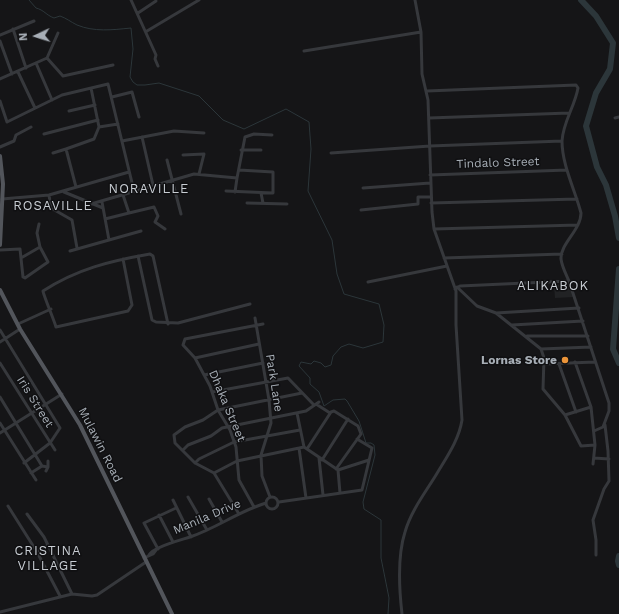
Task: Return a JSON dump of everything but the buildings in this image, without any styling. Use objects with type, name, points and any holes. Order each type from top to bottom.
[{"type":"main road","points":[[0,156],[2,177],[0,244]]},
{"type":"main road","name":"Mulawin Road","points":[[0,290],[20,329],[80,425],[172,614]]},
{"type":"street","points":[[131,0],[147,31],[156,55],[155,59],[158,66]]},
{"type":"street","points":[[147,31],[199,0]]},
{"type":"street","points":[[402,614],[401,558],[405,532],[413,514],[446,459],[460,429],[462,409],[456,325],[456,288],[434,229],[430,197],[430,146],[427,91],[422,74],[421,32],[415,0]]},
{"type":"street","points":[[138,13],[156,1]]},
{"type":"street","points":[[0,34],[34,21]]},
{"type":"street","points":[[13,30],[26,68]]},
{"type":"street","points":[[304,51],[421,32]]},
{"type":"street","points":[[0,79],[47,58],[58,33]]},
{"type":"street","points":[[0,41],[12,74]]},
{"type":"street","points":[[47,58],[62,76],[113,66]]},
{"type":"street","points":[[36,63],[52,100]]},
{"type":"street","points":[[18,72],[35,108]]},
{"type":"street","points":[[0,101],[7,122],[69,93],[108,84],[134,191]]},
{"type":"street","points":[[427,91],[576,85],[578,90],[569,113],[562,141],[567,170],[577,199],[581,219],[562,254],[562,262],[588,336],[609,403],[609,411],[605,423],[601,429],[594,431]]},
{"type":"street","points":[[53,153],[94,139],[99,127],[90,88]]},
{"type":"street","points":[[112,97],[132,92],[139,118]]},
{"type":"street","points":[[69,111],[95,105]]},
{"type":"street","points":[[429,118],[569,113]]},
{"type":"street","points":[[615,118],[619,117]]},
{"type":"street","points":[[44,134],[98,120]]},
{"type":"street","points":[[99,127],[118,124]]},
{"type":"street","points":[[0,147],[14,141],[16,135],[31,126]]},
{"type":"street","points":[[122,141],[174,132],[204,133]]},
{"type":"street","points":[[235,192],[243,141],[248,135],[272,135]]},
{"type":"street","points":[[142,138],[153,185]]},
{"type":"street","points":[[331,153],[430,146],[562,141]]},
{"type":"street","points":[[66,149],[76,187]]},
{"type":"street","points":[[242,150],[261,150]]},
{"type":"street","points":[[183,155],[205,152],[199,174]]},
{"type":"street","points":[[167,160],[171,181],[181,214]]},
{"type":"street","points":[[226,191],[273,193],[273,172],[239,170]]},
{"type":"street","name":"Tindalo Street","points":[[430,175],[567,170]]},
{"type":"street","points":[[2,200],[63,192],[129,172]]},
{"type":"street","points":[[91,204],[102,202],[153,185],[199,174],[237,178]]},
{"type":"street","points":[[363,188],[430,183]]},
{"type":"street","points":[[63,192],[103,208]]},
{"type":"street","points":[[261,193],[264,203]]},
{"type":"street","points":[[49,195],[51,208],[72,220],[78,248]]},
{"type":"street","points":[[123,195],[129,213]]},
{"type":"street","points":[[361,210],[418,204],[418,198],[430,197]]},
{"type":"street","points":[[431,202],[577,199]]},
{"type":"street","points":[[102,202],[109,240]]},
{"type":"street","points":[[247,203],[287,204]]},
{"type":"street","points":[[105,219],[154,207],[158,216],[155,222],[165,229]]},
{"type":"street","points":[[0,250],[20,249],[23,277],[26,278],[48,262],[40,247],[37,233],[39,224]]},
{"type":"street","points":[[434,229],[578,225]]},
{"type":"street","points":[[70,251],[141,231]]},
{"type":"street","points":[[21,258],[40,247]]},
{"type":"street","points":[[123,259],[132,305],[128,311],[56,327],[50,309],[43,296],[43,291],[69,275],[123,259],[150,254],[153,256],[168,324]]},
{"type":"street","points":[[444,258],[562,254]]},
{"type":"street","points":[[138,256],[152,320],[156,322],[168,324],[178,323],[250,304]]},
{"type":"street","points":[[368,282],[447,266]]},
{"type":"street","points":[[456,288],[569,281]]},
{"type":"street","points":[[456,288],[476,306],[496,313],[527,336],[540,349],[544,364],[543,389],[565,415],[581,446],[595,445]]},
{"type":"street","points":[[496,313],[578,308]]},
{"type":"street","points":[[18,324],[50,309]]},
{"type":"street","name":"Park Lane","points":[[255,318],[271,418],[269,431],[261,455],[262,476],[270,496]]},
{"type":"street","points":[[512,325],[583,322]]},
{"type":"street","points":[[255,325],[263,324]]},
{"type":"street","name":"Dhaka Street","points":[[254,506],[239,480],[234,442],[228,426],[218,410],[212,392],[195,358],[183,345],[185,339],[255,325]]},
{"type":"street","points":[[0,342],[20,329]]},
{"type":"street","points":[[0,330],[60,428],[50,444],[24,463]]},
{"type":"street","points":[[527,336],[588,336]]},
{"type":"street","points":[[195,358],[259,344]]},
{"type":"street","points":[[540,349],[591,347]]},
{"type":"street","points":[[575,362],[592,407],[595,445],[593,464]]},
{"type":"street","points":[[544,364],[595,362]]},
{"type":"street","name":"Iris Street","points":[[0,363],[55,450]]},
{"type":"street","points":[[204,375],[263,363]]},
{"type":"street","points":[[559,364],[576,412]]},
{"type":"street","points":[[212,392],[288,378],[302,393],[330,413]]},
{"type":"street","points":[[239,514],[214,473],[195,463],[175,443],[174,435],[178,431],[203,420],[218,410],[302,393]]},
{"type":"street","points":[[0,433],[62,394]]},
{"type":"street","points":[[0,397],[42,466]]},
{"type":"street","points":[[183,450],[194,442],[228,426],[306,411],[316,404]]},
{"type":"street","points":[[565,415],[592,407]]},
{"type":"street","points":[[306,448],[330,413],[334,410],[358,426],[361,434],[337,469],[340,493]]},
{"type":"street","points":[[297,413],[300,430],[306,448],[318,458],[337,469],[368,460]]},
{"type":"street","points":[[322,460],[348,420]]},
{"type":"street","points":[[0,423],[36,480]]},
{"type":"street","points":[[596,555],[596,540],[593,520],[604,489],[609,482],[609,459],[605,423]]},
{"type":"street","points":[[195,463],[199,459],[234,442],[300,430]]},
{"type":"street","points":[[279,502],[362,490],[372,448],[357,439]]},
{"type":"street","points":[[299,448],[306,498]]},
{"type":"street","points":[[214,473],[237,461],[261,455],[306,448]]},
{"type":"street","points":[[318,458],[323,495]]},
{"type":"street","points":[[594,458],[609,459]]},
{"type":"street","points":[[46,471],[48,461]]},
{"type":"street","points":[[31,473],[42,466],[48,466]]},
{"type":"street","points":[[270,496],[276,497],[279,502],[276,508],[273,509],[267,507],[266,503],[270,496]]},
{"type":"street","points":[[188,497],[207,530]]},
{"type":"street","points":[[208,499],[222,522]]},
{"type":"street","points":[[173,500],[191,537]]},
{"type":"street","name":"Manila Drive","points":[[0,612],[60,596],[72,594],[97,595],[145,560],[150,552],[173,542],[191,537],[254,506],[266,503]]},
{"type":"street","points":[[8,506],[37,552],[60,596]]},
{"type":"street","points":[[157,550],[144,522],[176,508]]},
{"type":"street","points":[[27,514],[48,545],[72,594]]},
{"type":"street","points":[[159,515],[173,542]]},
{"type":"street","points":[[37,552],[48,545]]},
{"type":"shaded area","points":[[570,284],[574,297],[555,298],[554,285]]},
{"type":"waterway","points":[[29,0],[36,8],[51,17],[54,18],[60,16],[77,25],[90,29],[103,30],[131,28],[133,49],[130,77],[137,85],[159,83],[199,96],[223,120],[244,129],[286,109],[309,122],[311,149],[308,191],[332,240],[337,274],[344,294],[379,304],[384,325],[383,342],[363,348],[349,344],[341,347],[333,356],[331,365],[325,367],[321,363],[314,361],[311,364],[301,362],[299,366],[310,378],[310,384],[319,392],[324,406],[333,400],[345,399],[347,401],[359,421],[366,443],[371,443],[374,445],[375,455],[363,502],[364,509],[381,520],[381,558],[389,598],[388,614]]},
{"type":"waterway","points":[[581,0],[596,16],[613,43],[610,69],[596,93],[586,126],[597,167],[606,185],[615,216],[619,238]]},
{"type":"waterway","points":[[619,269],[613,349],[619,363]]},
{"type":"waterway","points":[[619,556],[619,565]]},
{"type":"place","name":"Lornas Store","points":[[565,360]]},
{"type":"district","name":"NORAVILLE","points":[[149,189]]},
{"type":"district","name":"ROSAVILLE","points":[[53,206]]},
{"type":"district","name":"ALIKABOK","points":[[553,286]]},
{"type":"district","name":"CRISTINA VILLAGE","points":[[48,558]]}]
